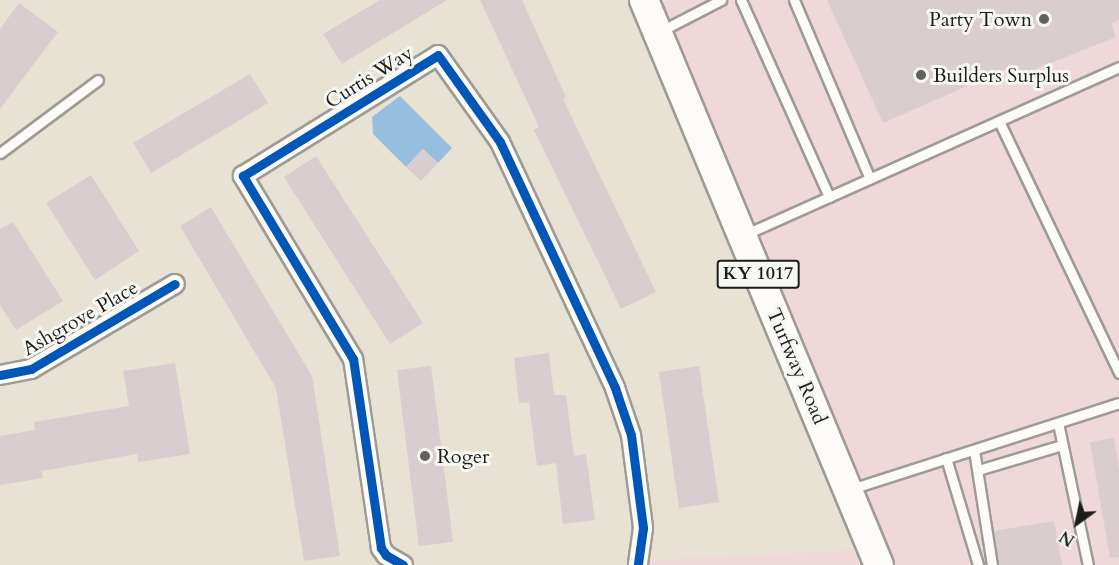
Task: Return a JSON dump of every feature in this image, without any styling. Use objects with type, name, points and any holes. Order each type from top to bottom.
[{"type":"main road","name":"Turfway Road","points":[[644,0],[879,565]]},
{"type":"street","name":"Curtis Way","points":[[403,565],[393,561],[381,548],[353,359],[243,176],[438,56],[500,142],[615,388],[631,435],[643,528],[638,565]]},
{"type":"street","name":"Ashgrove Place","points":[[0,375],[31,369],[175,284]]},
{"type":"lane","points":[[658,32],[722,0]]},
{"type":"lane","points":[[741,0],[829,197]]},
{"type":"lane","points":[[794,0],[870,179]]},
{"type":"lane","points":[[742,236],[1119,67]]},
{"type":"lane","points":[[0,153],[98,80]]},
{"type":"lane","points":[[999,121],[1119,373]]},
{"type":"lane","points":[[848,490],[1119,403]]},
{"type":"lane","points":[[1058,423],[1088,565]]},
{"type":"lane","points":[[978,470],[1062,445]]},
{"type":"lane","points":[[974,450],[992,565]]},
{"type":"lane","points":[[946,458],[978,565]]},
{"type":"shaded area","points":[[668,0],[1119,0],[1119,565],[638,565],[639,561],[872,549],[650,14]]},
{"type":"water","points":[[400,96],[452,148],[438,163],[423,149],[406,167],[373,134],[372,117]]},
{"type":"building","points":[[380,0],[447,0],[342,64],[323,34]]},
{"type":"building","points":[[480,0],[522,0],[566,97],[563,99],[656,292],[621,309],[534,130],[539,127]]},
{"type":"building","points":[[827,0],[1119,0],[1119,20],[1111,23],[1116,37],[1018,76],[1015,65],[883,123]]},
{"type":"building","points":[[19,3],[58,32],[0,109],[0,29]]},
{"type":"building","points":[[250,74],[268,103],[151,173],[133,143]]},
{"type":"building","points":[[423,149],[438,163],[421,181],[406,167]]},
{"type":"building","points":[[316,156],[423,323],[390,344],[284,177]]},
{"type":"building","points":[[91,175],[139,251],[95,280],[46,203]]},
{"type":"building","points":[[211,207],[312,376],[340,556],[304,561],[276,388],[180,226]]},
{"type":"building","points":[[13,222],[63,301],[16,330],[0,305],[0,229]]},
{"type":"building","points":[[549,353],[554,395],[566,395],[574,456],[586,454],[595,520],[563,524],[556,463],[537,466],[529,402],[519,403],[514,358]]},
{"type":"building","points":[[175,363],[190,454],[138,462],[137,454],[42,471],[43,478],[0,485],[0,436],[35,430],[34,422],[129,406],[123,371]]},
{"type":"building","name":"Roger","points":[[431,366],[453,542],[419,546],[397,370]]},
{"type":"building","points":[[699,366],[719,502],[679,508],[659,372]]},
{"type":"building","points":[[1114,438],[1119,468],[1119,557],[1110,558],[1090,442]]},
{"type":"building","points":[[1054,521],[1062,565],[999,565],[994,531]]},
{"type":"cycle path","points":[[403,565],[386,555],[381,548],[353,359],[243,176],[438,55],[500,142],[615,388],[631,435],[643,528],[638,565]]},
{"type":"cycle path","points":[[0,375],[31,369],[175,284]]},
{"type":"place","name":"Party Town","points":[[1044,19]]},
{"type":"place","name":"Builders Surplus","points":[[921,75]]},
{"type":"place","name":"Roger","points":[[425,456]]}]
